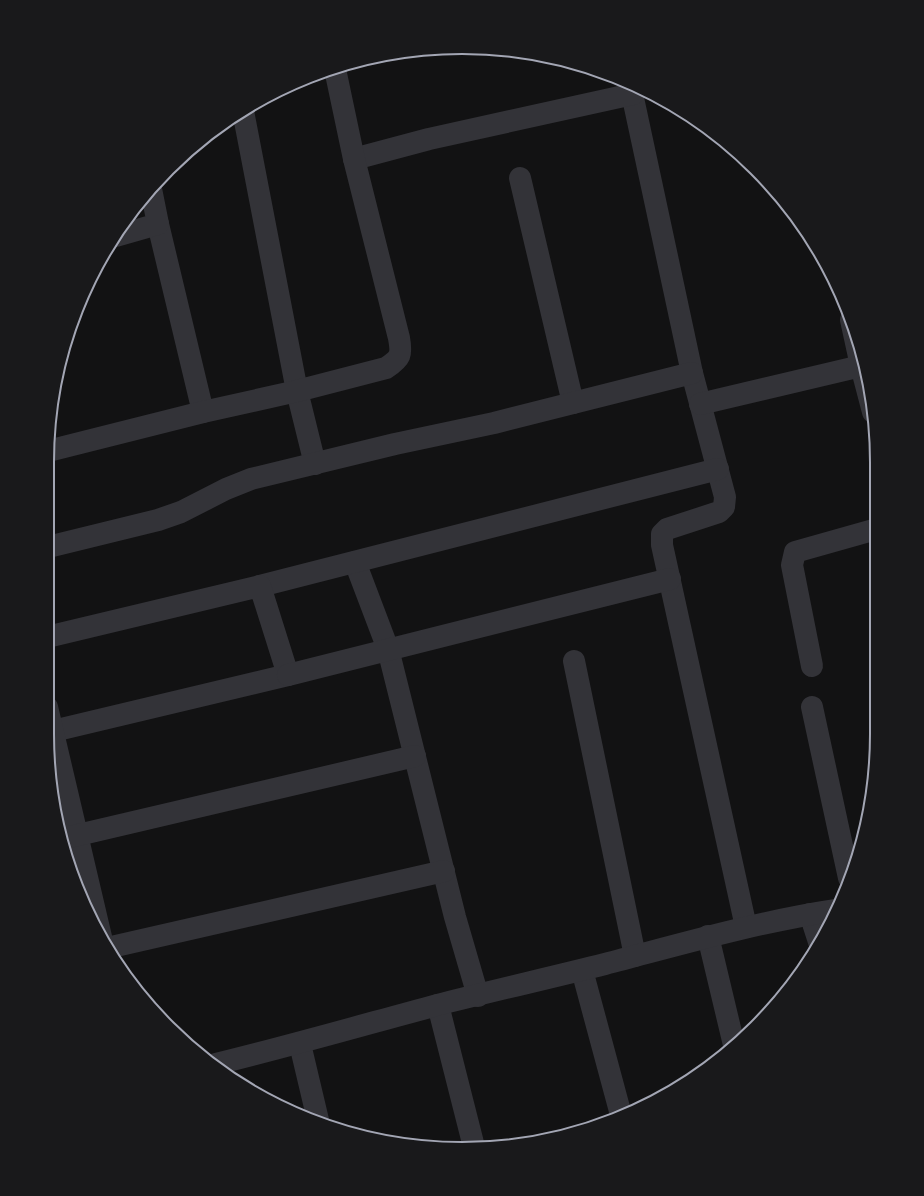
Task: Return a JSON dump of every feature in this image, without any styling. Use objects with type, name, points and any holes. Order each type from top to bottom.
[{"type":"street","points":[[54,450],[203,412],[298,391],[386,368],[397,361],[402,352],[354,159],[336,74]]},
{"type":"street","points":[[354,159],[629,90]]},
{"type":"street","points":[[633,92],[692,373],[725,497],[724,507],[719,512],[667,529],[662,534],[662,545],[746,927]]},
{"type":"street","points":[[244,117],[298,391],[315,464]]},
{"type":"street","points":[[520,178],[573,403]]},
{"type":"street","points":[[152,196],[203,412]]},
{"type":"street","points":[[124,234],[158,224]]},
{"type":"street","points":[[700,404],[858,367]]},
{"type":"street","points":[[54,546],[158,520],[181,512],[226,489],[251,479],[573,403],[692,373]]},
{"type":"street","points":[[54,636],[355,562],[718,468]]},
{"type":"street","points":[[812,666],[792,565],[795,552],[870,531]]},
{"type":"street","points":[[355,562],[388,649],[455,917],[478,996]]},
{"type":"street","points":[[54,731],[670,579]]},
{"type":"street","points":[[260,586],[288,674]]},
{"type":"street","points":[[574,661],[635,956]]},
{"type":"street","points":[[812,707],[847,868]]},
{"type":"street","points":[[54,739],[69,837],[88,896]]},
{"type":"street","points":[[69,837],[415,756]]},
{"type":"street","points":[[114,946],[444,871]]},
{"type":"street","points":[[221,1063],[300,1044],[438,1005],[582,970],[708,936],[829,911]]},
{"type":"street","points":[[810,914],[817,935]]},
{"type":"street","points":[[708,936],[733,1039]]},
{"type":"street","points":[[582,970],[620,1110]]},
{"type":"street","points":[[438,1005],[473,1142]]},
{"type":"street","points":[[300,1044],[317,1115]]}]
